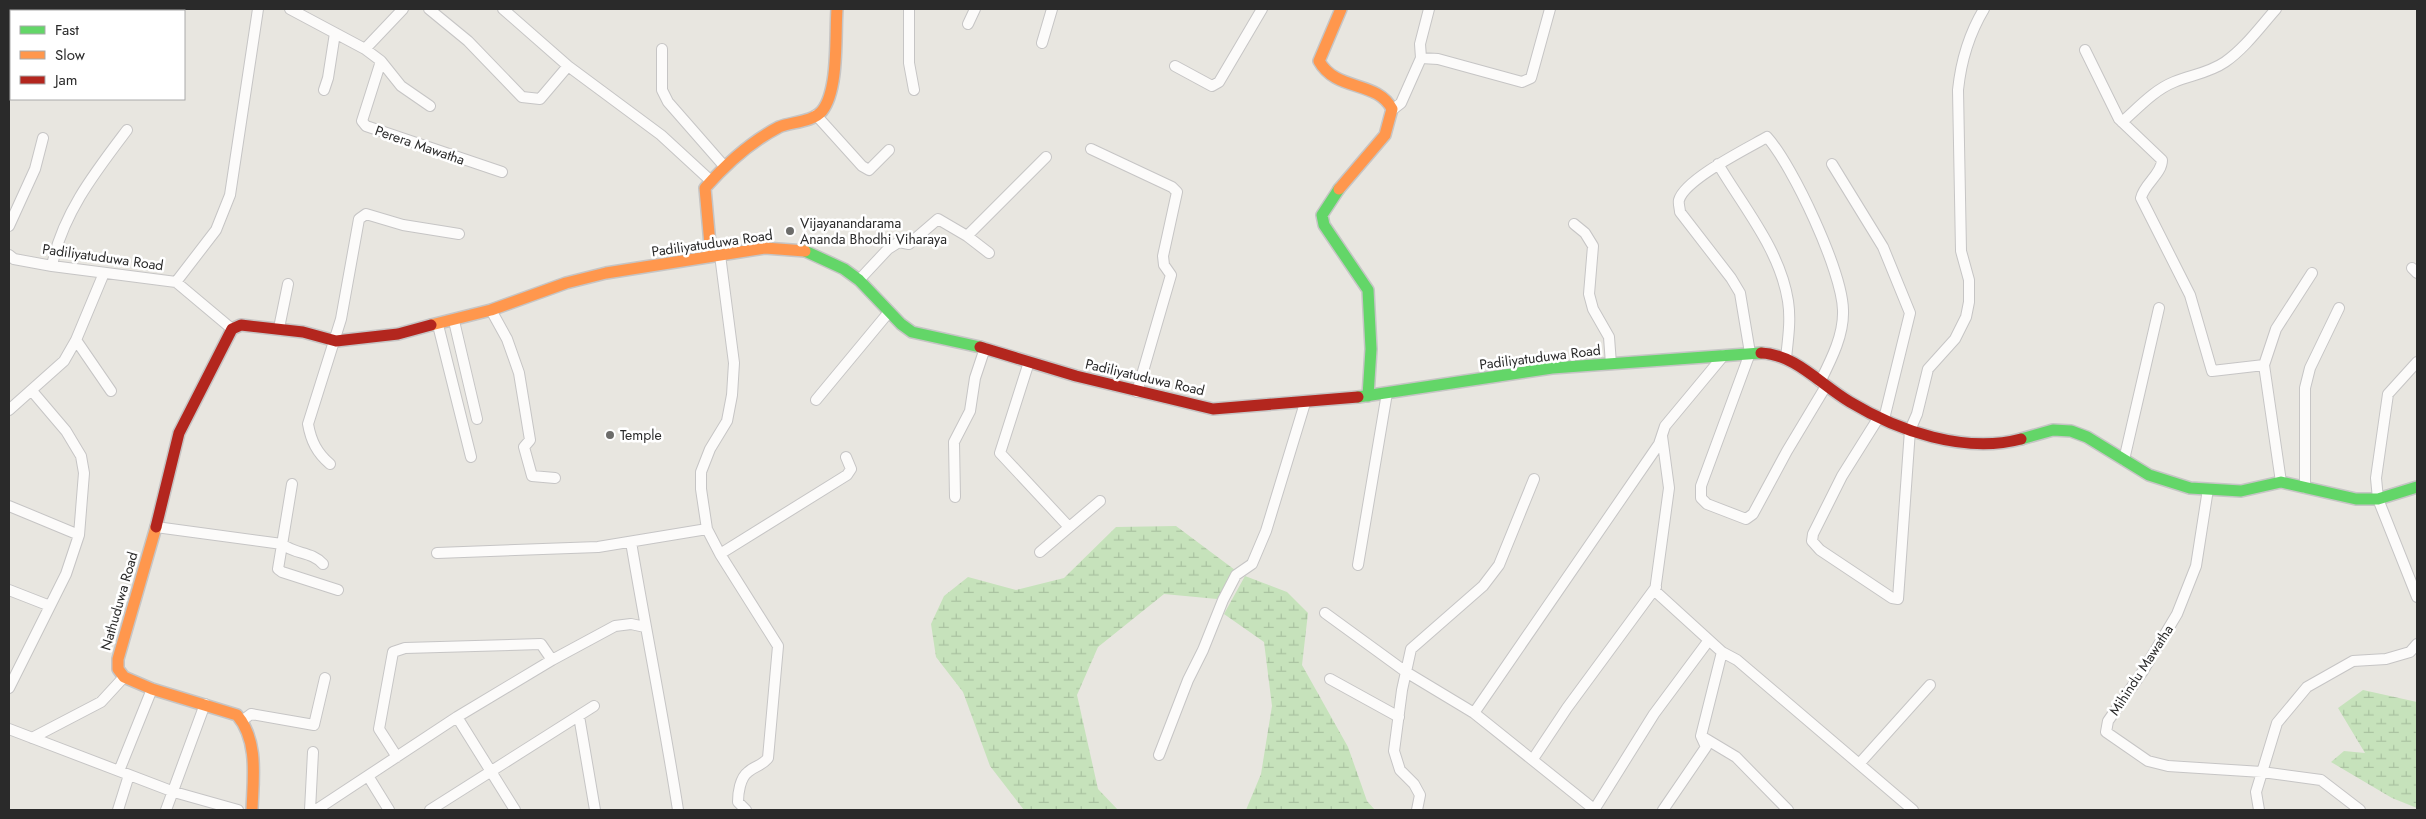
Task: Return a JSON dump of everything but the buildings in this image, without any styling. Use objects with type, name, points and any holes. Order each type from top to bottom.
[{"type":"street","points":[[176,282],[216,230],[230,195],[258,9]]},
{"type":"street","points":[[290,9],[365,49],[381,61],[401,86],[430,106]]},
{"type":"street","points":[[365,49],[403,9]]},
{"type":"street","points":[[429,9],[468,41],[522,97],[540,99],[568,66]]},
{"type":"street","points":[[503,9],[568,66],[662,135],[711,181]]},
{"type":"street","points":[[746,810],[734,806],[738,791],[748,772],[762,765],[768,758],[778,646],[720,554],[707,529],[701,489],[701,472],[710,448],[727,421],[734,363],[706,188],[724,166],[751,144],[780,127],[823,111],[831,86],[837,9]]},
{"type":"street","points":[[909,9],[909,63],[914,90]]},
{"type":"street","points":[[968,24],[974,9]]},
{"type":"street","points":[[1042,43],[1052,9]]},
{"type":"street","points":[[1175,66],[1212,86],[1219,82],[1262,9]]},
{"type":"street","points":[[1341,9],[1319,62],[1321,69],[1328,76],[1379,94],[1390,102],[1394,114],[1385,136],[1331,197],[1322,215],[1324,224],[1368,290],[1371,349],[1368,396]]},
{"type":"street","points":[[1392,110],[1401,103],[1421,58],[1420,44],[1429,9]]},
{"type":"street","points":[[1421,58],[1438,59],[1522,82],[1531,78],[1550,9]]},
{"type":"street","points":[[1832,164],[1883,247],[1910,314],[1881,418],[1842,476],[1813,534],[1812,542],[1892,598],[1898,599],[1910,430],[1917,414],[1928,369],[1955,339],[1966,317],[1969,302],[1969,280],[1960,251],[1958,90],[1961,65],[1975,23],[1984,9]]},
{"type":"street","points":[[2122,122],[2154,94],[2173,82],[2209,71],[2225,62],[2253,36],[2276,9]]},
{"type":"street","points":[[324,90],[328,78],[335,33]]},
{"type":"street","points":[[662,49],[662,90],[668,102],[724,166]]},
{"type":"street","points":[[2085,50],[2122,122],[2162,160],[2162,166],[2143,189],[2141,198],[2190,295],[2212,371],[2264,365]]},
{"type":"street","name":"Perera Mawatha","points":[[381,61],[362,121],[366,126],[502,172]]},
{"type":"street","points":[[816,115],[862,166],[869,170],[888,150]]},
{"type":"street","points":[[52,266],[56,248],[69,214],[127,130]]},
{"type":"street","points":[[1767,137],[1791,173],[1836,271],[1843,310],[1835,350],[1823,384],[1753,514],[1746,519],[1707,504],[1701,498],[1701,486],[1750,353],[1740,292],[1732,278],[1680,212],[1679,200],[1686,191],[1718,164],[1767,137]]},
{"type":"street","points":[[9,226],[35,169],[43,138]]},
{"type":"street","points":[[1091,150],[1172,187],[1177,192],[1163,256],[1164,265],[1171,275],[1137,392]]},
{"type":"street","points":[[967,236],[1046,157]]},
{"type":"street","points":[[1718,164],[1773,253],[1781,271],[1788,301],[1790,328],[1786,358]]},
{"type":"street","points":[[330,464],[320,456],[311,439],[308,424],[336,341],[362,216],[366,214],[403,225],[459,234]]},
{"type":"street","points":[[859,280],[888,249],[899,242],[909,244],[938,219],[967,236],[990,253]]},
{"type":"street","points":[[1574,224],[1585,233],[1593,246],[1589,294],[1593,308],[1609,337],[1611,364]]},
{"type":"street","name":"Padiliyatuduwa Road","points":[[9,255],[14,259],[52,266],[176,282],[232,329],[248,324],[279,328],[336,341],[398,334],[454,321],[566,283],[598,275],[765,248],[805,251],[829,262],[859,280],[889,312],[912,332],[985,348],[1137,392],[1214,409],[1305,403],[1368,396],[1552,368],[1750,353],[1778,355],[1786,358],[1850,402],[1881,418],[1910,430],[1966,443],[1989,446],[2061,429],[2086,437],[2149,475],[2190,488],[2241,491],[2281,482],[2356,500],[2378,499],[2417,487]]},
{"type":"street","points":[[9,410],[64,360],[76,340],[104,273]]},
{"type":"street","points":[[2281,482],[2264,365],[2276,329],[2312,273]]},
{"type":"street","points":[[279,328],[288,284]]},
{"type":"street","points":[[2124,460],[2159,308]]},
{"type":"street","points":[[2305,488],[2305,388],[2310,368],[2339,308]]},
{"type":"street","points":[[490,310],[507,339],[519,373],[530,440],[524,447],[532,476],[555,478]]},
{"type":"street","points":[[816,400],[889,312]]},
{"type":"street","points":[[454,321],[477,419]]},
{"type":"street","points":[[438,325],[470,457]]},
{"type":"street","name":"Nathuduwa Road","points":[[124,677],[118,669],[122,639],[156,527],[179,433],[232,329]]},
{"type":"street","points":[[76,340],[111,391]]},
{"type":"street","points":[[955,497],[954,442],[970,411],[975,378],[985,348]]},
{"type":"street","points":[[1474,713],[1659,444],[1665,426],[1724,355]]},
{"type":"street","points":[[1029,362],[1000,453],[1069,528]]},
{"type":"street","points":[[2417,362],[2388,394],[2376,478],[2378,499],[2417,597]]},
{"type":"street","points":[[9,688],[66,574],[79,535],[84,473],[81,456],[66,431],[32,391]]},
{"type":"street","points":[[1358,565],[1387,393]]},
{"type":"street","points":[[1159,755],[1188,680],[1203,650],[1223,600],[1236,575],[1252,564],[1266,531],[1305,403]]},
{"type":"street","points":[[1662,436],[1669,488],[1655,591],[1722,652],[1737,660],[1913,810]]},
{"type":"street","points":[[720,554],[847,476],[851,469],[846,457]]},
{"type":"street","points":[[1417,810],[1420,795],[1414,784],[1400,770],[1394,751],[1406,672],[1412,649],[1483,586],[1499,565],[1534,479]]},
{"type":"street","points":[[292,484],[278,569],[338,590]]},
{"type":"street","name":"Mihindu Mawatha","points":[[2208,489],[2196,566],[2176,614],[2143,671],[2108,721],[2106,732],[2148,761],[2168,766],[2262,772],[2321,780],[2360,810]]},
{"type":"street","points":[[1040,552],[1100,501]]},
{"type":"street","points":[[9,506],[79,535]]},
{"type":"street","points":[[156,527],[282,544],[291,551],[313,556],[322,564]]},
{"type":"street","points":[[437,553],[598,547],[707,529]]},
{"type":"street","points":[[631,542],[645,626],[657,678],[678,810]]},
{"type":"street","points":[[1533,759],[1567,708],[1656,587]]},
{"type":"street","points":[[9,590],[50,606]]},
{"type":"street","points":[[1325,613],[1406,672],[1474,713],[1594,810],[1654,714],[1709,640]]},
{"type":"street","points":[[316,810],[457,717],[552,660],[615,626],[631,624],[645,626]]},
{"type":"street","points":[[397,757],[379,729],[393,652],[405,648],[541,644],[552,660]]},
{"type":"street","points":[[2258,810],[2256,792],[2278,723],[2307,687],[2353,661],[2386,659],[2410,652],[2417,644]]},
{"type":"street","points":[[1663,810],[1706,747],[1701,736],[1722,652]]},
{"type":"street","points":[[32,738],[101,702],[124,677],[152,689],[238,715],[243,720],[248,730],[252,756],[252,810]]},
{"type":"street","points":[[243,720],[252,714],[314,726],[325,678]]},
{"type":"street","points":[[1330,678],[1399,717]]},
{"type":"street","points":[[1859,764],[1930,685]]},
{"type":"street","points":[[118,810],[124,773],[152,689]]},
{"type":"street","points":[[166,810],[205,704]]},
{"type":"street","points":[[430,810],[594,706]]},
{"type":"street","points":[[579,716],[595,810]]},
{"type":"street","points":[[457,717],[514,810]]},
{"type":"street","points":[[9,729],[174,792],[238,810]]},
{"type":"street","points":[[1701,736],[1736,757],[1778,802],[1788,810]]},
{"type":"street","points":[[310,810],[313,752]]},
{"type":"street","points":[[368,776],[388,810]]},
{"type":"street","points":[[1770,810],[1778,802]]},
{"type":"green space","points":[[1176,526],[1235,570],[1217,599],[1164,594],[1098,647],[1077,695],[1098,789],[1118,810],[1024,810],[990,766],[963,692],[936,657],[931,624],[944,596],[968,577],[1016,590],[1064,578],[1116,527]]},
{"type":"green space","points":[[1245,576],[1287,592],[1308,613],[1302,665],[1348,747],[1367,801],[1375,810],[1246,810],[1261,774],[1272,706],[1264,642],[1224,614]]},
{"type":"green space","points":[[2363,690],[2417,702],[2417,808],[2392,798],[2331,762],[2344,751],[2365,753],[2338,708]]},
{"type":"traffic: fast","points":[[1339,189],[1322,215],[1324,225],[1368,290],[1371,349],[1368,396]]},
{"type":"traffic: fast","points":[[805,251],[844,269],[859,280],[901,324],[912,332],[980,347]]},
{"type":"traffic: fast","points":[[1358,397],[1552,368],[1761,353]]},
{"type":"traffic: fast","points":[[2021,439],[2053,430],[2071,431],[2087,437],[2149,475],[2190,488],[2241,491],[2281,482],[2356,499],[2378,499],[2417,487]]},
{"type":"traffic: slow","points":[[711,256],[705,188],[721,170],[758,139],[784,125],[808,120],[822,111],[827,102],[834,76],[837,9]]},
{"type":"traffic: slow","points":[[1339,189],[1385,135],[1392,109],[1377,94],[1335,77],[1326,71],[1319,61],[1341,9]]},
{"type":"traffic: slow","points":[[431,325],[491,310],[566,283],[606,273],[765,248],[805,251]]},
{"type":"traffic: slow","points":[[156,527],[118,659],[118,669],[124,677],[152,689],[237,715],[244,725],[252,748],[252,810]]},
{"type":"traffic: jam","points":[[156,527],[179,433],[232,329],[241,325],[303,332],[336,341],[398,334],[431,325]]},
{"type":"traffic: jam","points":[[980,347],[1076,376],[1213,409],[1358,397]]},
{"type":"traffic: jam","points":[[1761,353],[1773,355],[1796,364],[1850,402],[1869,413],[1910,430],[1955,442],[1977,444],[2000,443],[2021,439]]},
{"type":"place","name":"Vijayanandarama Ananda Bhodhi Viharaya","points":[[790,231]]},
{"type":"place","name":"Temple","points":[[610,435]]}]
